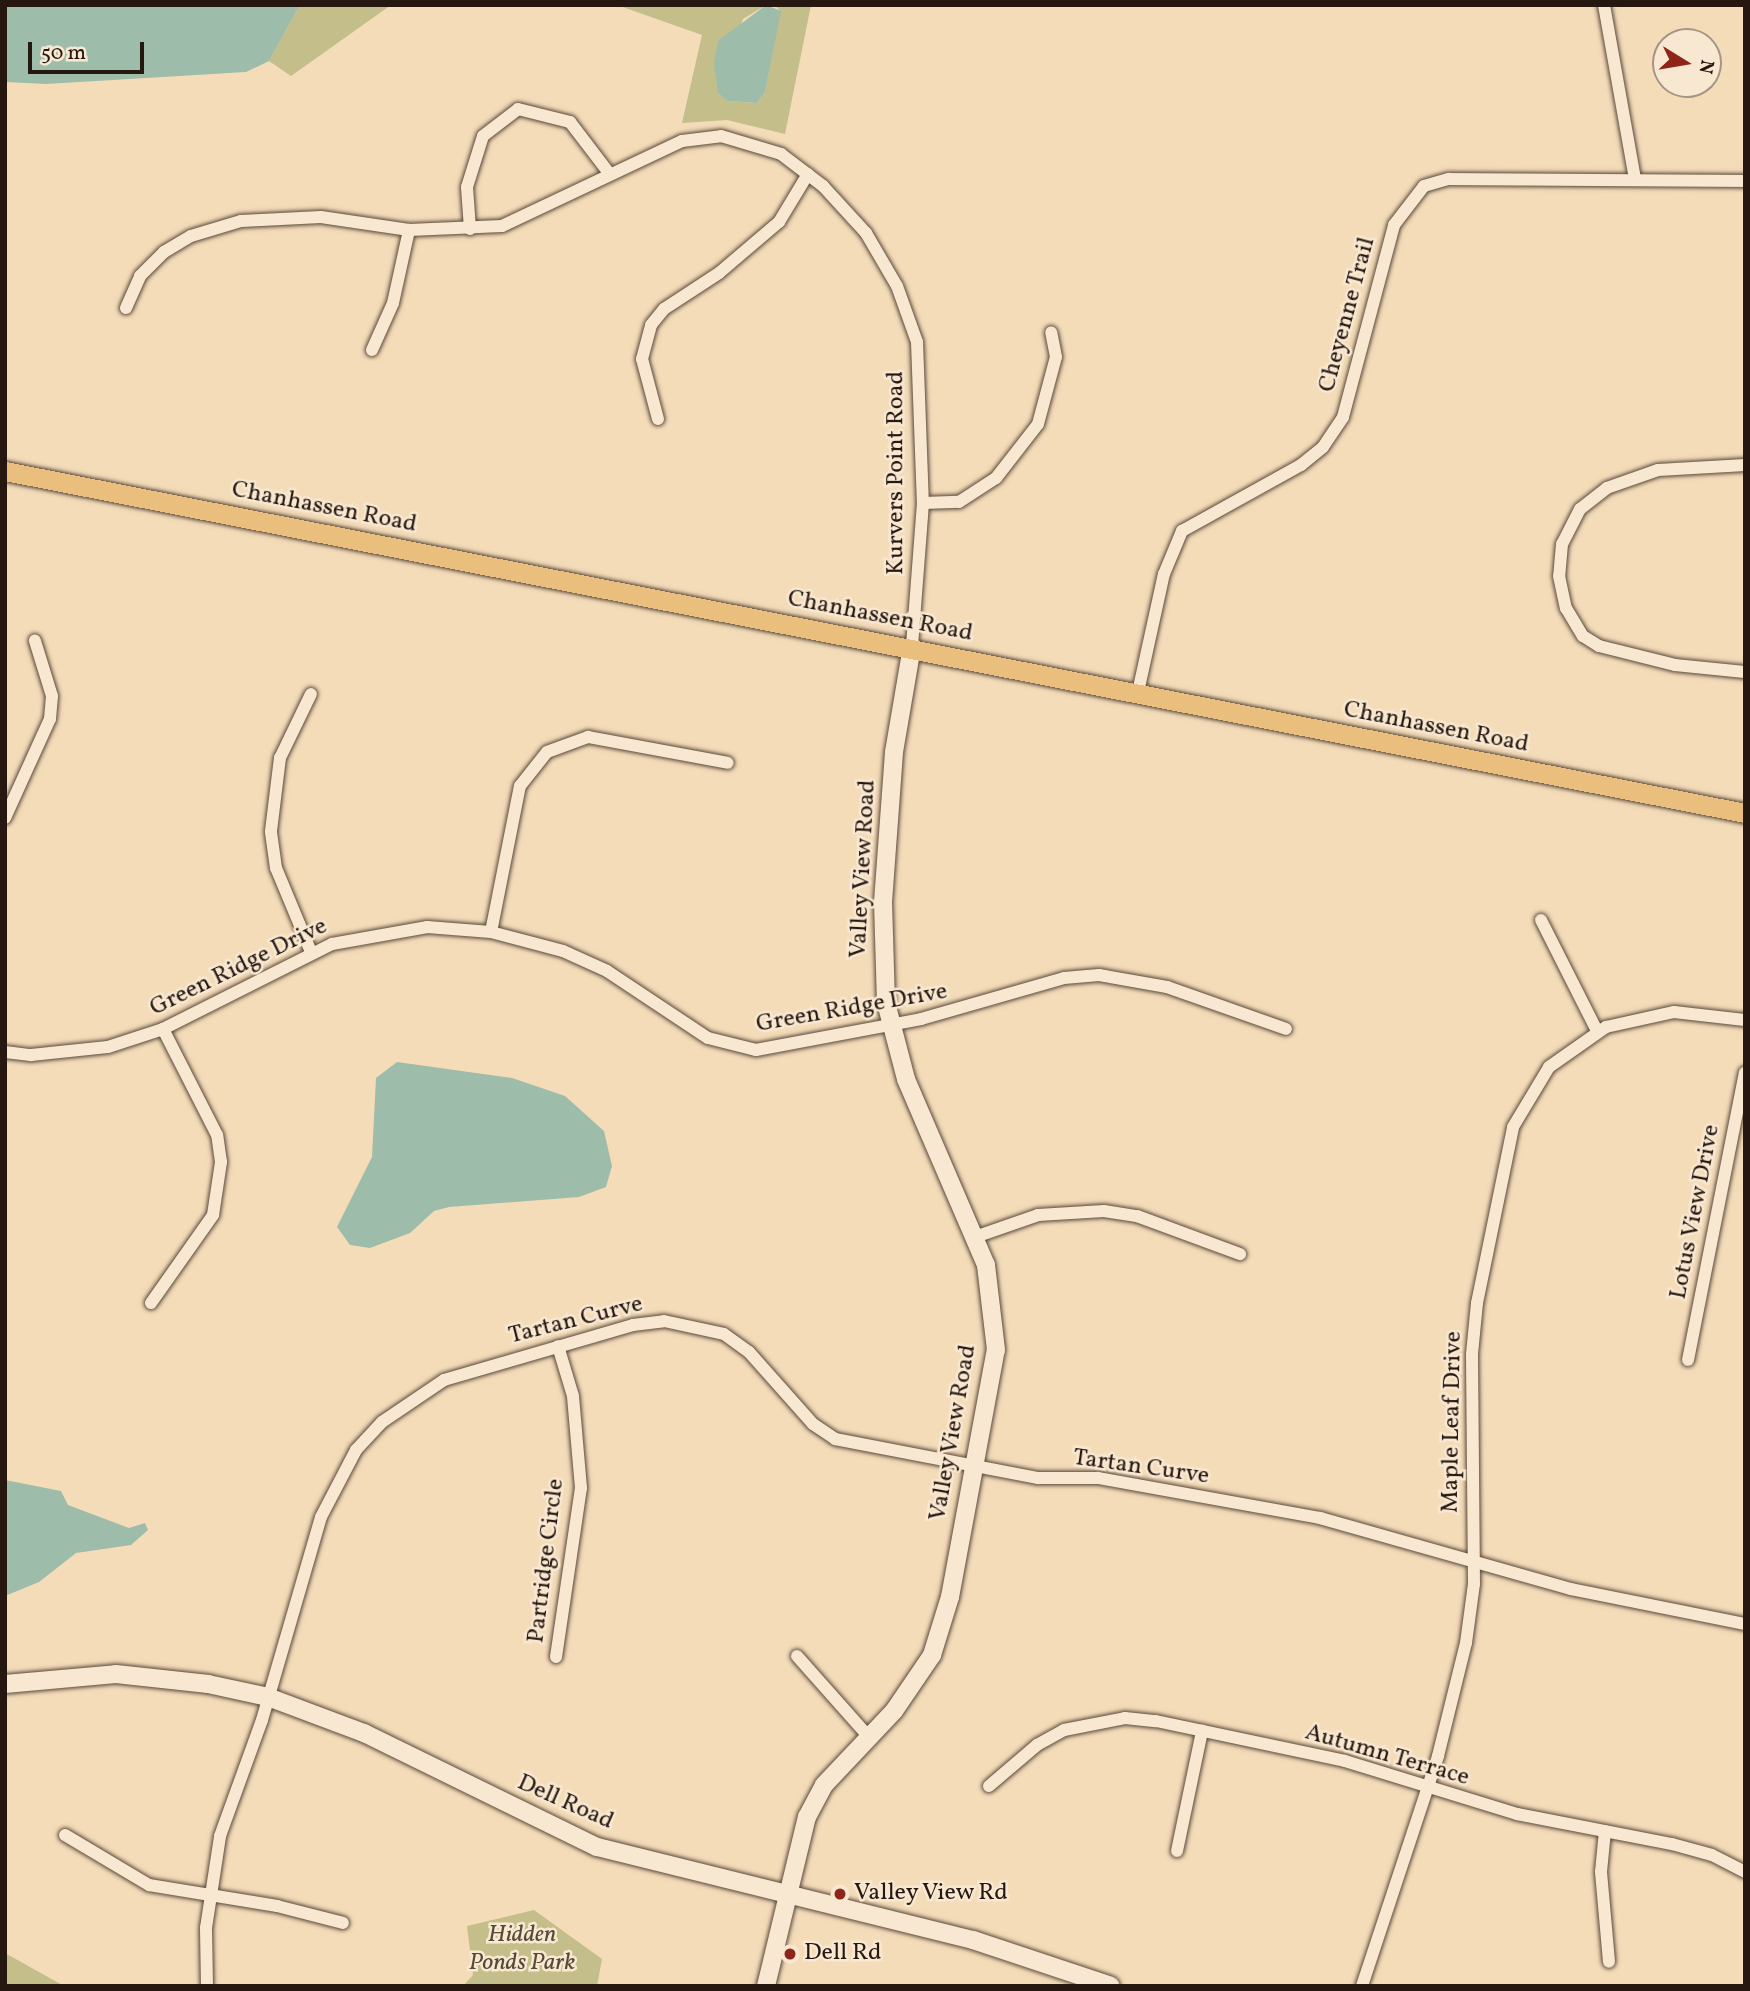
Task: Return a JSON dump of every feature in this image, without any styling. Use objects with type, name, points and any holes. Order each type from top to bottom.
[{"type":"main road","name":"Chanhassen Road","points":[[5,471],[912,647],[1745,813]]},
{"type":"street","points":[[1604,5],[1635,179]]},
{"type":"street","points":[[470,229],[467,187],[483,136],[518,109],[570,122],[609,173]]},
{"type":"street","name":"Kurvers Point Road","points":[[126,308],[140,276],[164,252],[191,236],[241,221],[321,218],[409,230],[502,226],[609,173],[682,141],[720,136],[781,153],[808,174],[866,233],[897,286],[917,342],[923,503],[912,647]]},
{"type":"street","points":[[658,419],[642,359],[652,325],[664,309],[719,273],[779,222],[808,174]]},
{"type":"street","name":"Cheyenne Trail","points":[[1138,692],[1164,574],[1182,531],[1301,465],[1323,447],[1343,417],[1394,225],[1424,186],[1449,179],[1745,181]]},
{"type":"street","points":[[372,351],[393,303],[409,230]]},
{"type":"street","points":[[923,503],[959,502],[996,478],[1038,424],[1056,357],[1051,332]]},
{"type":"street","points":[[1745,466],[1658,470],[1606,488],[1580,509],[1562,544],[1559,576],[1566,608],[1583,636],[1599,646],[1675,665],[1745,671]]},
{"type":"street","points":[[5,818],[50,719],[52,696],[35,641]]},
{"type":"street","name":"Valley View Road","points":[[766,1986],[787,1894],[818,1796],[868,1735],[909,1693],[933,1654],[976,1466],[996,1350],[994,1307],[975,1237],[906,1079],[886,1003],[883,902],[894,752],[912,647]]},
{"type":"street","points":[[311,952],[276,868],[271,831],[280,758],[312,694]]},
{"type":"street","points":[[491,932],[520,786],[547,752],[588,737],[728,763]]},
{"type":"street","points":[[1542,920],[1597,1031]]},
{"type":"street","name":"Green Ridge Drive","points":[[5,1052],[95,1049],[163,1029],[311,952],[372,933],[427,928],[491,932],[563,951],[607,971],[686,1025],[731,1047],[780,1048],[892,1026],[1064,978],[1099,975],[1167,987],[1286,1029]]},
{"type":"street","name":"Maple Leaf Drive","points":[[1362,1986],[1428,1789],[1466,1643],[1472,1561],[1472,1354],[1505,1161],[1528,1096],[1549,1067],[1597,1031],[1674,1012],[1745,1020]]},
{"type":"street","points":[[151,1303],[213,1215],[221,1175],[217,1135],[163,1029]]},
{"type":"street","name":"Lotus View Drive","points":[[1688,1360],[1745,1073]]},
{"type":"street","points":[[975,1237],[1038,1215],[1104,1211],[1148,1219],[1240,1254]]},
{"type":"street","name":"Tartan Curve","points":[[207,1986],[210,1896],[233,1790],[268,1697],[321,1517],[356,1450],[382,1422],[444,1380],[633,1325],[694,1324],[723,1334],[749,1352],[813,1424],[835,1438],[1038,1478],[1127,1482],[1320,1518],[1571,1589],[1745,1624]]},
{"type":"street","name":"Partridge Circle","points":[[556,1657],[581,1488],[573,1396],[558,1346]]},
{"type":"street","points":[[797,1656],[868,1735]]},
{"type":"street","name":"Dell Road","points":[[5,1684],[116,1674],[208,1684],[268,1697],[364,1733],[597,1847],[973,1940],[1111,1986]]},
{"type":"street","name":"Autumn Terrace","points":[[989,1786],[1037,1745],[1094,1722],[1125,1718],[1345,1760],[1428,1789],[1712,1855],[1745,1872]]},
{"type":"street","points":[[1177,1851],[1202,1731]]},
{"type":"street","points":[[1605,1831],[1601,1872],[1609,1962]]},
{"type":"street","points":[[65,1835],[149,1885],[343,1923]]},
{"type":"green space","points":[[300,5],[391,5],[291,76],[269,61]]},
{"type":"green space","points":[[617,5],[766,5],[743,19],[718,93],[727,101],[757,103],[765,92],[780,11],[775,5],[811,5],[785,134],[727,120],[682,123],[702,35]]},
{"type":"green space","name":"Hidden Ponds Park","points":[[534,1910],[602,1959],[597,1986],[463,1986],[473,1975],[467,1926]]},
{"type":"green space","points":[[5,1953],[64,1986],[5,1986]]},
{"type":"shaded area","points":[[5,5],[300,5],[269,61],[246,72],[46,84],[5,82]]},
{"type":"shaded area","points":[[766,5],[781,11],[765,92],[757,103],[727,101],[718,93],[714,64],[718,41]]},
{"type":"shaded area","points":[[397,1062],[512,1078],[565,1096],[604,1131],[612,1166],[606,1187],[579,1197],[449,1207],[434,1211],[410,1233],[370,1248],[350,1245],[337,1227],[372,1157],[376,1078]]},
{"type":"shaded area","points":[[5,1480],[61,1491],[68,1505],[129,1528],[145,1523],[148,1530],[131,1545],[76,1553],[39,1582],[5,1596]]},
{"type":"place","name":"Valley View Rd","points":[[840,1894]]},
{"type":"place","name":"Dell Rd","points":[[790,1954]]}]
